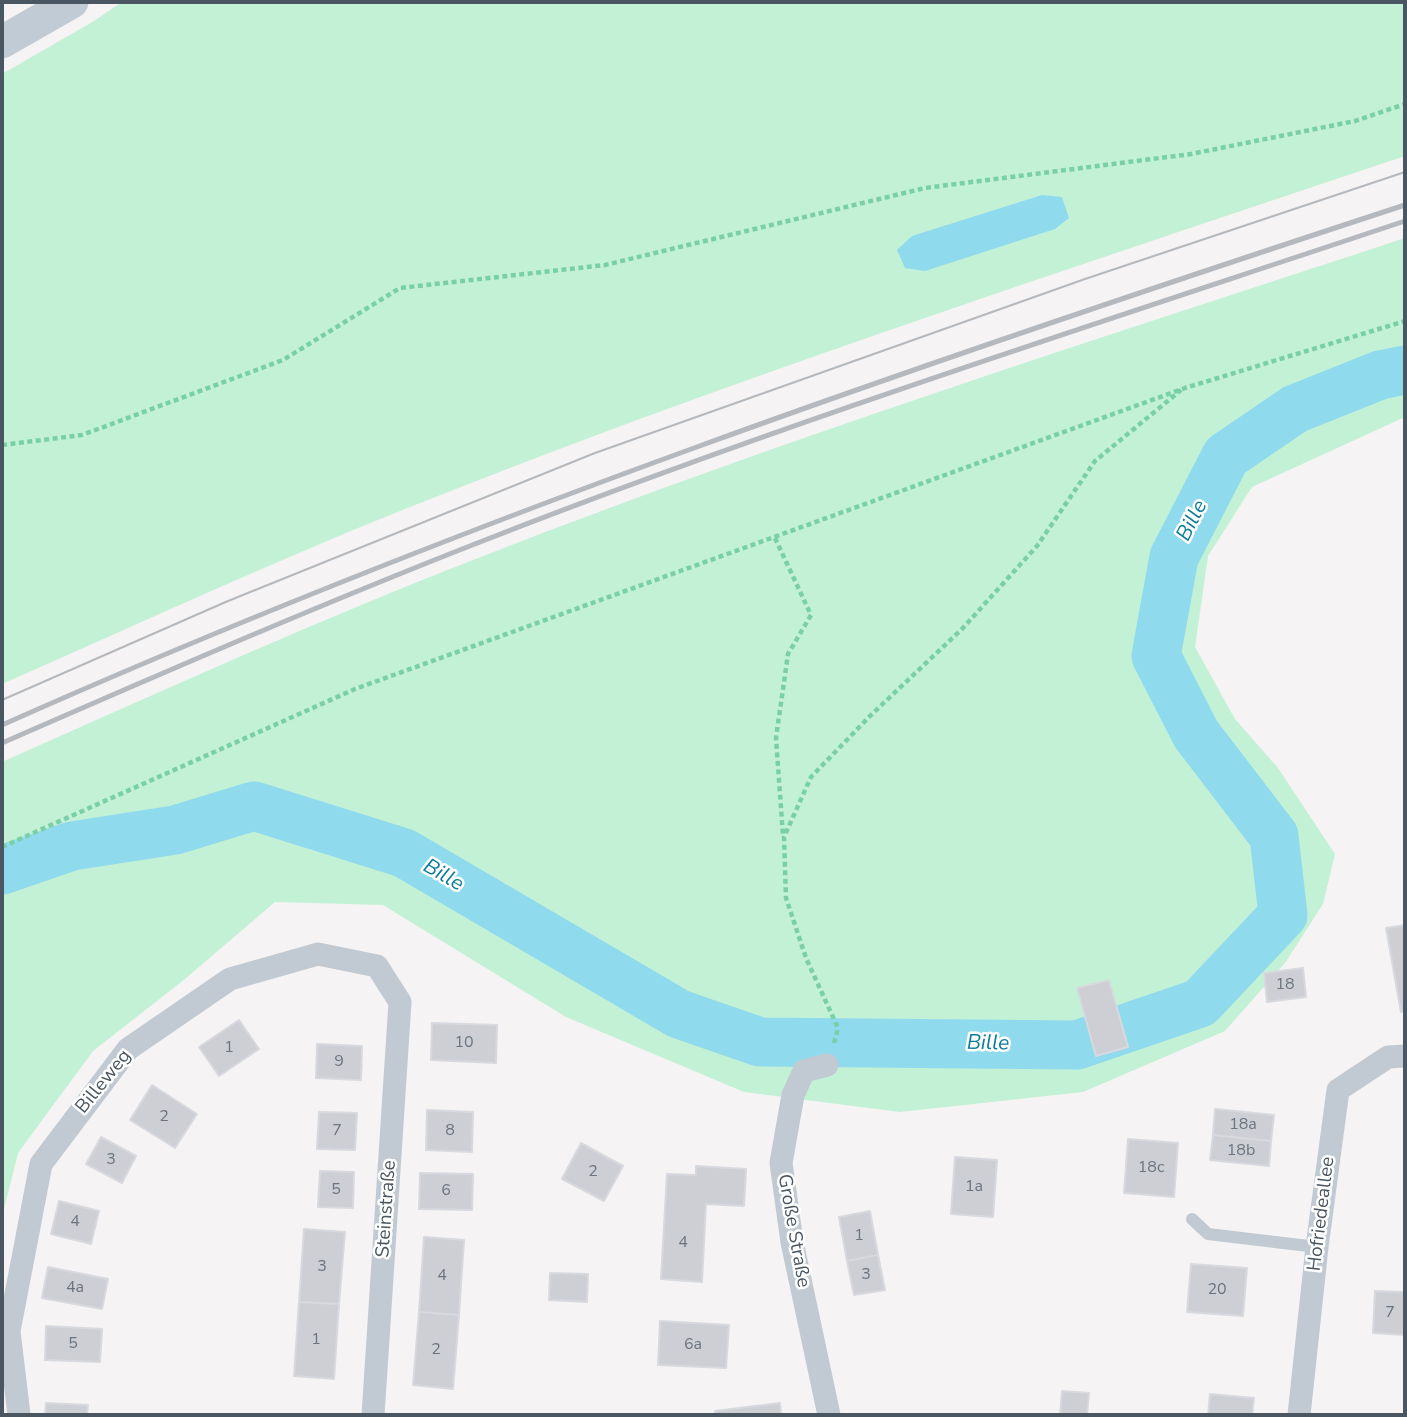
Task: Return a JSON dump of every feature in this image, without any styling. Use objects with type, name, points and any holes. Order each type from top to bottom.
[{"type":"main road","points":[[2,42],[72,2]]},
{"type":"street","name":"Billeweg","points":[[19,1415],[9,1331],[41,1164],[128,1049],[230,979],[318,954],[377,966],[400,1002]]},
{"type":"street","name":"Steinstraße","points":[[373,1415],[400,1002]]},
{"type":"street","name":"Hofriedeallee","points":[[1299,1415],[1317,1247],[1338,1090],[1388,1057],[1405,1056]]},
{"type":"street","name":"Große Straße","points":[[827,1065],[804,1071],[793,1095],[781,1163],[792,1242],[829,1415]]},
{"type":"lane","points":[[1192,1219],[1209,1234],[1317,1247]]},
{"type":"path","points":[[2,445],[82,435],[283,360],[400,288],[605,265],[925,188],[1191,154],[1355,121],[1405,104]]},
{"type":"path","points":[[2,847],[355,689],[1185,388],[1405,321]]},
{"type":"path","points":[[784,837],[811,777],[871,715],[962,629],[1004,583],[1037,546],[1095,461],[1185,388]]},
{"type":"path","points":[[775,538],[811,615],[788,654],[776,738],[786,898],[806,958],[838,1028]]},
{"type":"green space","points":[[122,2],[1405,2],[1405,156],[934,315],[582,440],[349,532],[2,684],[2,74]]},
{"type":"green space","points":[[1405,238],[1405,417],[1252,487],[1208,556],[1195,647],[1235,719],[1278,768],[1335,854],[1323,904],[1285,963],[1225,1031],[1083,1092],[900,1112],[744,1092],[566,1017],[383,905],[275,902],[185,979],[93,1051],[18,1153],[2,1217],[2,762],[364,604],[600,512],[829,429]]},
{"type":"water","points":[[1042,195],[1062,197],[1069,218],[1055,229],[925,271],[905,268],[897,250],[912,236]]},
{"type":"building","points":[[1405,925],[1405,1011],[1401,1012],[1386,928]]},
{"type":"building","points":[[1303,968],[1306,997],[1267,1002],[1264,973]]},
{"type":"building","points":[[1109,980],[1128,1047],[1096,1056],[1077,988]]},
{"type":"building","points":[[239,1020],[259,1049],[219,1076],[199,1047]]},
{"type":"building","points":[[432,1023],[497,1025],[496,1063],[431,1060]]},
{"type":"building","points":[[317,1044],[362,1046],[361,1080],[316,1078]]},
{"type":"building","points":[[152,1085],[197,1114],[175,1148],[130,1120]]},
{"type":"building","points":[[1215,1109],[1274,1115],[1271,1141],[1213,1135]]},
{"type":"building","points":[[427,1110],[473,1112],[472,1152],[426,1150]]},
{"type":"building","points":[[319,1112],[357,1113],[355,1150],[317,1149]]},
{"type":"building","points":[[1213,1135],[1271,1141],[1269,1166],[1210,1160]]},
{"type":"building","points":[[101,1137],[136,1156],[122,1183],[86,1164]]},
{"type":"building","points":[[1128,1139],[1178,1143],[1174,1197],[1124,1193]]},
{"type":"building","points":[[581,1143],[623,1166],[604,1201],[562,1179]]},
{"type":"building","points":[[955,1157],[997,1160],[993,1217],[951,1214]]},
{"type":"building","points":[[696,1166],[746,1169],[744,1206],[706,1204],[702,1282],[661,1279],[667,1174],[696,1175]]},
{"type":"building","points":[[320,1171],[354,1172],[353,1208],[318,1207]]},
{"type":"building","points":[[420,1173],[473,1174],[472,1210],[419,1209]]},
{"type":"building","points":[[59,1201],[99,1211],[91,1244],[51,1234]]},
{"type":"building","points":[[870,1211],[878,1255],[847,1261],[839,1217]]},
{"type":"building","points":[[304,1229],[345,1232],[339,1304],[299,1302]]},
{"type":"building","points":[[424,1237],[464,1240],[459,1315],[419,1312]]},
{"type":"building","points":[[878,1255],[885,1290],[854,1295],[847,1261]]},
{"type":"building","points":[[1191,1264],[1247,1268],[1243,1316],[1187,1312]]},
{"type":"building","points":[[48,1267],[108,1279],[102,1309],[42,1298]]},
{"type":"building","points":[[550,1273],[588,1274],[587,1302],[549,1300]]},
{"type":"building","points":[[1375,1291],[1405,1292],[1405,1335],[1373,1333]]},
{"type":"building","points":[[299,1302],[339,1304],[334,1379],[294,1376]]},
{"type":"building","points":[[419,1312],[459,1315],[453,1389],[413,1385]]},
{"type":"building","points":[[660,1321],[729,1325],[726,1368],[658,1365]]},
{"type":"building","points":[[46,1326],[102,1329],[100,1362],[45,1360]]},
{"type":"building","points":[[1062,1391],[1089,1393],[1087,1415],[1060,1415]]},
{"type":"building","points":[[1210,1394],[1254,1398],[1252,1415],[1208,1415]]},
{"type":"building","points":[[46,1403],[88,1405],[87,1415],[45,1415]]},
{"type":"building","points":[[780,1403],[781,1415],[715,1415],[715,1411]]},
{"type":"waterway","name":"Bille","points":[[2,870],[72,846],[175,830],[254,806],[404,853],[679,1014],[760,1042],[1077,1045],[1200,1003],[1283,915],[1274,836],[1196,734],[1156,656],[1174,557],[1226,456],[1295,409],[1380,375],[1405,370]]},
{"type":"tram line","points":[[2,700],[228,601],[595,453],[1085,279],[1405,172]]},
{"type":"railway","points":[[2,725],[174,651],[521,512],[873,384],[1405,205]]},
{"type":"railway","points":[[2,743],[360,590],[594,498],[825,415],[1405,221]]}]
